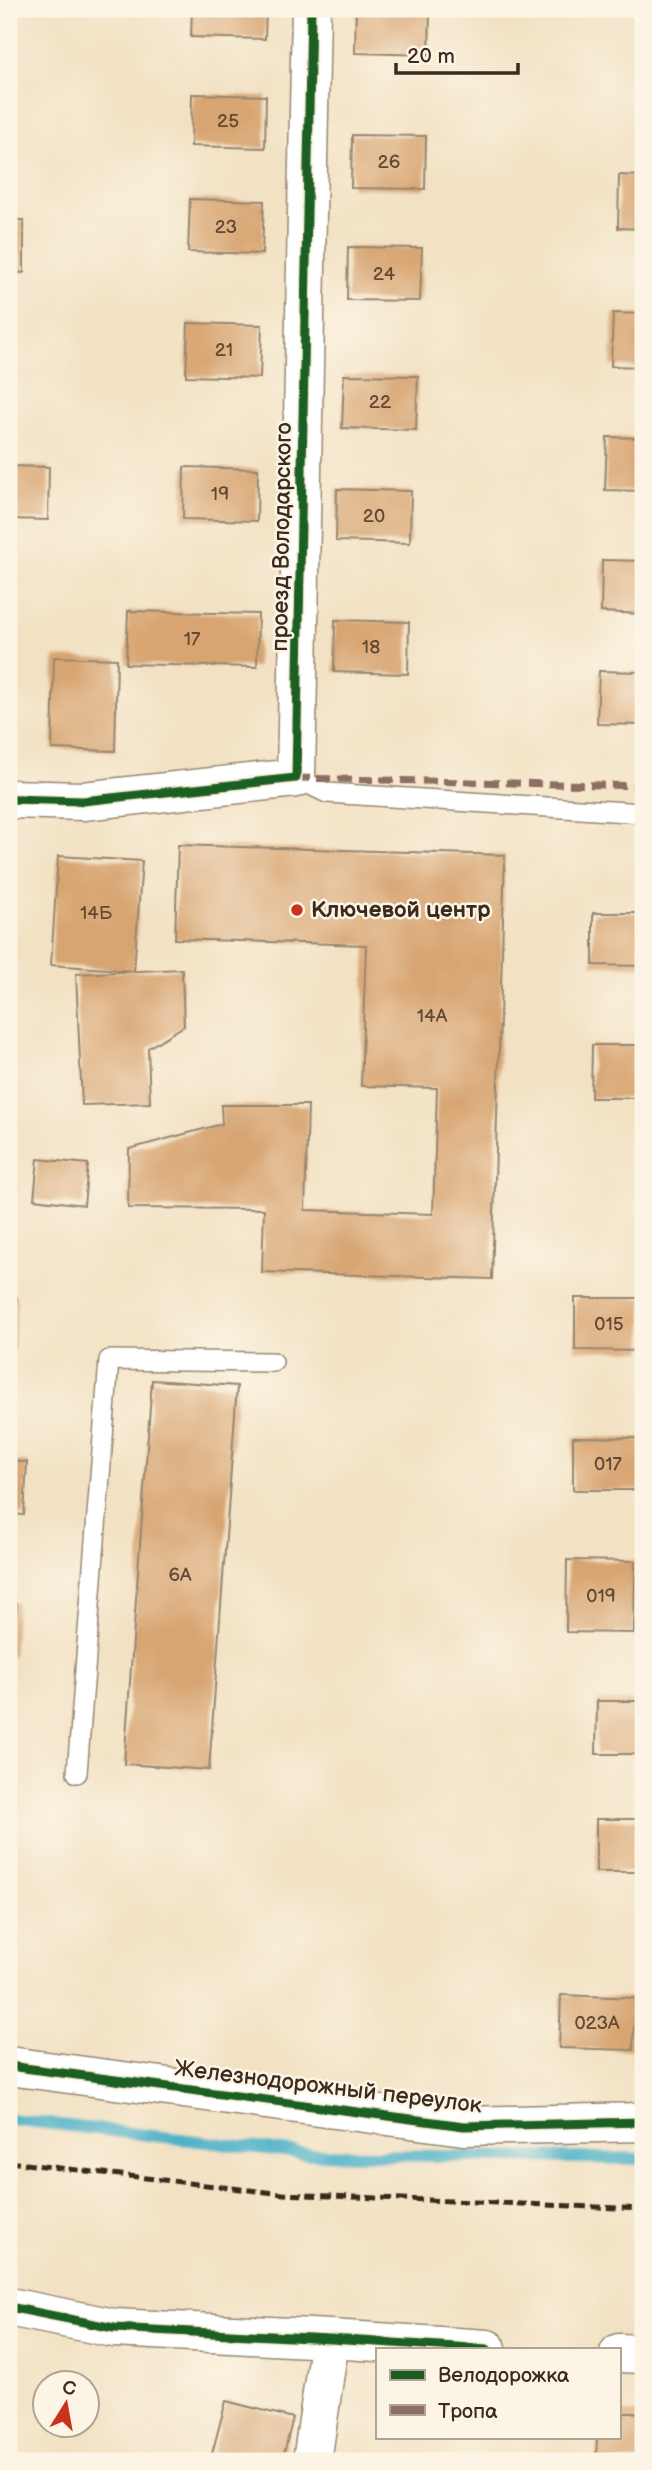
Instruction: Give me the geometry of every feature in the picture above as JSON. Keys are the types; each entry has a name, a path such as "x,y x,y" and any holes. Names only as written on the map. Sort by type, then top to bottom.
{"street":[{"name":"проезд Володарского","path":"296,778 311,9"},
{"path":"9,799 83,801 296,778"},
{"name":"Железнодорожный переулок","path":"9,2066 464,2126 643,2122"},
{"path":"9,2306 114,2328 470,2348"},
{"path":"312,2461 330,2339"},
{"path":"620,2353 643,2354"}],"lane":[{"path":"296,778 327,793 643,813"},
{"path":"77,1773 109,1360 273,1362"}],"building":[{"path":"192,9 266,9 265,39 191,37"},
{"path":"356,9 430,9 429,55 355,53"},
{"path":"192,94 266,96 265,148 191,146"},
{"path":"352,135 426,136 425,189 351,188"},
{"path":"619,175 643,176 643,229 618,228"},
{"path":"190,199 264,201 262,254 188,252"},
{"path":"9,220 24,220 24,273 9,272"},
{"path":"348,247 422,248 420,301 347,300"},
{"path":"613,313 643,314 643,367 611,366"},
{"path":"188,323 262,325 260,378 186,376"},
{"path":"344,375 418,376 416,430 342,428"},
{"path":"607,437 643,438 643,491 605,490"},
{"path":"9,466 49,467 48,520 9,519"},
{"path":"184,467 258,469 257,521 183,519"},
{"path":"337,489 411,491 410,543 336,541"},
{"path":"602,560 643,561 643,614 601,612"},
{"path":"128,611 258,614 257,667 126,664"},
{"path":"335,620 409,622 408,674 334,672"},
{"path":"54,657 117,659 115,751 52,749"},
{"path":"599,671 643,672 643,725 597,724"},
{"path":"178,845 505,855 492,1279 262,1272 264,1209 128,1208 129,1149 222,1124 221,1105 308,1105 305,1210 433,1214 437,1088 361,1086 366,945 175,939"},
{"path":"58,856 142,861 134,971 51,965"},
{"path":"593,913 643,913 643,966 593,965"},
{"path":"182,969 184,1026 148,1048 150,1103 82,1105 76,974"},
{"path":"592,1045 643,1045 643,1098 591,1098"},
{"path":"38,1159 88,1164 84,1205 34,1199"},
{"path":"9,1183 17,1184 13,1228 9,1227"},
{"path":"9,1297 17,1297 14,1350 9,1350"},
{"path":"575,1298 643,1298 643,1351 575,1350"},
{"path":"152,1380 237,1386 209,1770 124,1764"},
{"path":"573,1437 643,1438 643,1490 573,1490"},
{"path":"9,1461 27,1462 24,1515 9,1514"},
{"path":"567,1560 635,1561 634,1633 566,1632"},
{"path":"9,1603 17,1603 13,1656 9,1656"},
{"path":"597,1701 643,1701 643,1754 596,1754"},
{"path":"596,1819 643,1819 643,1872 596,1872"},
{"path":"561,1995 635,1998 633,2050 559,2048"},
{"path":"226,2401 293,2418 282,2461 210,2461"},
{"path":"620,2413 643,2413 643,2461 596,2461 597,2438 620,2438"}],"waterway":[{"path":"9,2119 309,2154 643,2159"}],"railway":[{"path":"9,2162 283,2194 643,2209"}],"marked path":[{"path":"296,778 643,786"}],"cycle path":[{"path":"9,799 83,801 296,778 311,9"},
{"path":"9,2066 464,2126 643,2122"},
{"path":"9,2307 114,2328 471,2348"}],"place":[{"name":"Ключевой центр","path":"297,910"}]}
